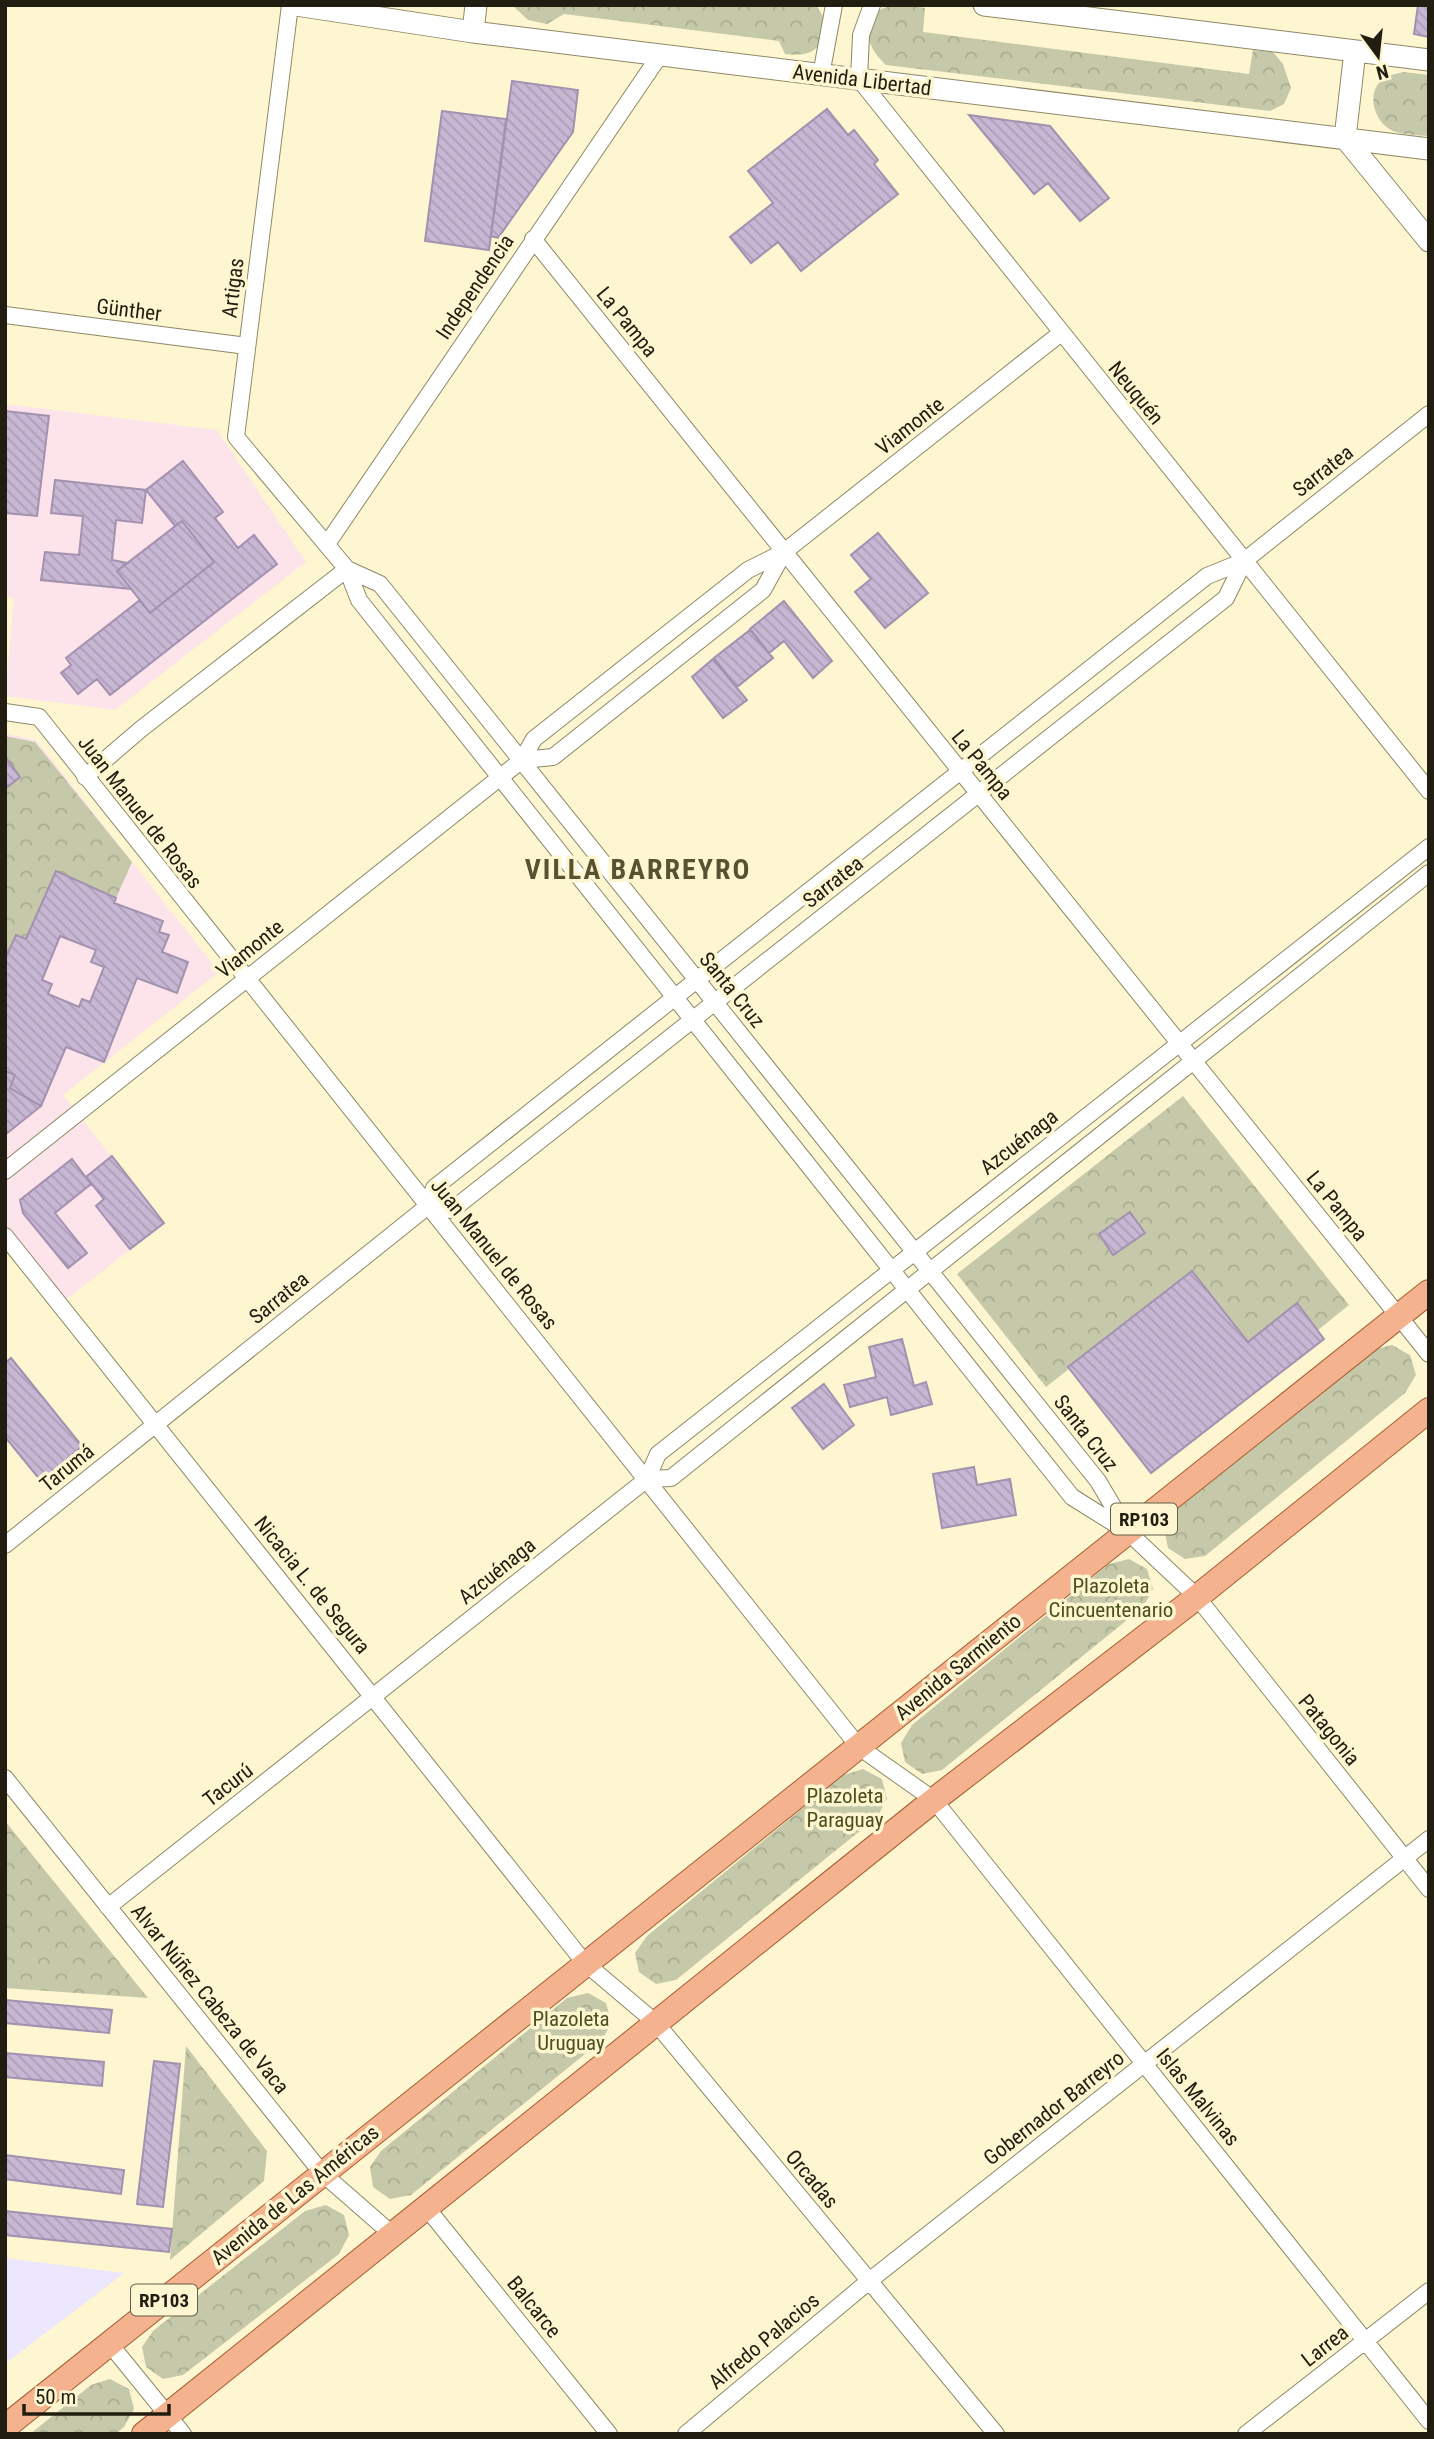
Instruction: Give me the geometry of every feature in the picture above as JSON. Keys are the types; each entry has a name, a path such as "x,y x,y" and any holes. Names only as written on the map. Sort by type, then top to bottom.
{"main road":[{"name":"Avenida Libertad","path":"296,5 473,32 1429,149"},
{"path":"473,32 476,5"},
{"path":"984,5 1429,60"},
{"path":"1355,51 1345,138 1429,241"},
{"name":"Avenida Sarmiento","path":"584,1962 1429,1292"},
{"path":"144,2434 175,2424 426,2207 934,1800 1197,1597 1429,1409"},
{"name":"Avenida de Las Américas","path":"5,2427 584,1962"}],"street":[{"name":"Artigas","path":"290,5 236,437 327,544"},
{"path":"821,75 834,5"},
{"path":"859,79 861,35 872,5"},
{"name":"Independencia","path":"327,544 660,55"},
{"name":"Neuquén","path":"859,79 1429,791"},
{"name":"La Pampa","path":"533,239 1429,1354"},
{"name":"Günther","path":"5,315 247,346"},
{"name":"Viamonte","path":"5,1171 500,778 522,760 534,739 737,578 784,552 1062,333"},
{"name":"Sarratea","path":"156,1423 428,1206 434,1188 960,771 1207,576 1244,561 1429,414"},
{"name":"Santa Cruz","path":"327,544 348,569 359,600 1072,1497 1128,1532"},
{"name":"Viamonte","path":"522,760 553,757 763,590 784,552"},
{"name":"Sarratea","path":"428,1206 452,1210 693,1020 1226,598 1244,561"},
{"path":"85,778 141,729 348,569"},
{"name":"Santa Cruz","path":"348,569 380,584 1098,1481 1128,1532"},
{"name":"Juan Manuel de Rosas","path":"5,712 38,717 859,1746 934,1800"},
{"name":"Azcuénaga","path":"374,1696 647,1479 659,1454 1429,846"},
{"name":"Azcuénaga","path":"647,1479 671,1478 1429,873"},
{"name":"Nicacia L. de Segura","path":"5,1236 584,1962"},
{"name":"Tarumá","path":"5,1545 156,1423"},
{"name":"Patagonia","path":"1128,1532 1197,1597 1429,1889"},
{"name":"Tacurú","path":"108,1907 374,1696"},
{"name":"Alvar Núñez Cabeza de Vaca","path":"5,1778 322,2173 393,2235"},
{"name":"Islas Malvinas","path":"934,1800 1429,2421"},
{"name":"Gobernador Barreyro","path":"869,2281 1429,1839"},
{"name":"Orcadas","path":"584,1962 656,2023 996,2434"},
{"name":"Balcarce","path":"426,2207 609,2434"},
{"name":"Alfredo Palacios","path":"686,2434 869,2281"},
{"name":"Larrea","path":"1246,2434 1429,2291"},
{"path":"109,2343 175,2424"}],"shaded area":[{"path":"5,404 217,430 306,562 115,710 5,696 14,598 5,597"},
{"path":"5,734 36,740 219,972 63,1095 164,1223 63,1302 5,1231"},
{"path":"5,2258 124,2273 5,2364"}],"green space":[{"path":"512,5 816,5 827,23 822,40 814,50 794,55 785,54 779,41 564,14 547,24 528,20"},
{"path":"903,5 925,8 923,32 1249,74 1253,50 1273,52 1283,64 1291,88 1284,104 1270,111 886,65 871,45 868,26 871,17 878,11"},
{"path":"1404,72 1429,75 1429,136 1404,134 1389,129 1376,111 1374,96 1379,83"},
{"path":"5,736 35,742 132,862 116,898 56,872 26,939 16,935 5,959"},
{"path":"1183,1096 1349,1305 1318,1330 1297,1304 1248,1342 1192,1272 1046,1387 957,1274"},
{"path":"1392,1345 1410,1355 1416,1375 1405,1393 1205,1556 1185,1559 1168,1548 1164,1528 1175,1511 1372,1350"},
{"name":"Plazoleta Cincuentenario","path":"1129,1559 1147,1569 1153,1589 1143,1607 942,1770 922,1774 905,1762 901,1743 912,1725 1109,1564"},
{"name":"Plazoleta Paraguay","path":"863,1769 882,1779 887,1799 877,1817 676,1980 656,1984 639,1972 635,1953 647,1936 843,1775"},
{"path":"5,1821 148,1998 5,1988"},
{"name":"Plazoleta Uruguay","path":"588,1993 606,2003 612,2023 601,2041 411,2195 390,2199 373,2187 370,2167 381,2151 567,1998"},
{"path":"186,2046 267,2151 264,2181 170,2260"},
{"path":"326,2205 344,2215 349,2235 339,2254 183,2375 163,2379 146,2367 142,2347 153,2331 305,2211"},
{"path":"110,2379 129,2389 134,2409 124,2427 116,2434 30,2434 91,2385"}],"building":[{"path":"1418,5 1429,5 1429,37 1414,34"},
{"path":"512,81 578,90 573,132 498,238 491,236"},
{"path":"827,109 848,135 854,130 878,160 874,164 898,194 801,271 778,242 751,263 730,237 773,203 748,171"},
{"path":"442,111 506,119 489,250 425,241"},
{"path":"969,115 1050,126 1109,198 1080,221 1048,183 1034,194"},
{"path":"5,411 49,416 37,516 5,513"},
{"path":"183,461 223,512 215,518 238,548 254,535 277,564 110,695 97,679 78,694 61,673 71,665 66,658 140,600 150,613 214,562 182,521 175,526 146,490"},
{"path":"55,480 146,490 142,523 116,520 112,560 128,563 117,571 131,589 41,580 45,552 79,555 83,516 51,513"},
{"path":"182,521 214,562 150,613 117,571"},
{"path":"878,533 928,593 885,628 855,592 871,579 851,555"},
{"path":"784,601 832,661 813,678 784,641 769,653 750,629"},
{"path":"750,630 773,658 737,687 714,658"},
{"path":"713,659 747,700 723,718 692,677"},
{"path":"7,759 20,777 5,789 5,761"},
{"path":"56,871 116,898 114,903 163,921 159,932 169,935 162,952 188,962 177,993 137,978 104,1062 66,1047 41,1106 10,1088 15,1075 5,1071 5,959 16,935 26,939","holes":["60,936 96,950 91,962 104,967 90,1002 82,999 79,1007 48,994 52,984 42,980"]},
{"path":"5,1071 15,1075 10,1088 41,1106 5,1135"},
{"path":"112,1156 164,1223 130,1249 96,1206 104,1199 86,1177"},
{"path":"72,1159 91,1184 55,1213 87,1253 68,1268 23,1213 20,1200"},
{"path":"1130,1212 1145,1233 1113,1255 1099,1234"},
{"path":"1192,1271 1248,1342 1297,1303 1324,1339 1151,1473 1068,1367"},
{"path":"902,1339 914,1386 926,1382 932,1404 891,1415 887,1397 850,1407 844,1385 876,1377 869,1347"},
{"path":"11,1358 82,1446 41,1481 5,1437 5,1363"},
{"path":"824,1384 854,1425 823,1449 792,1408"},
{"path":"974,1467 977,1485 1010,1479 1016,1515 942,1528 933,1474"},
{"path":"5,2000 112,2010 109,2033 5,2023"},
{"path":"5,2053 104,2062 102,2086 5,2077"},
{"path":"154,2061 180,2064 163,2207 137,2204"},
{"path":"5,2155 124,2170 121,2194 5,2179"},
{"path":"5,2211 172,2229 169,2252 5,2235"}],"district":[{"name":"VILLA BARREYRO","path":"638,869"}]}
